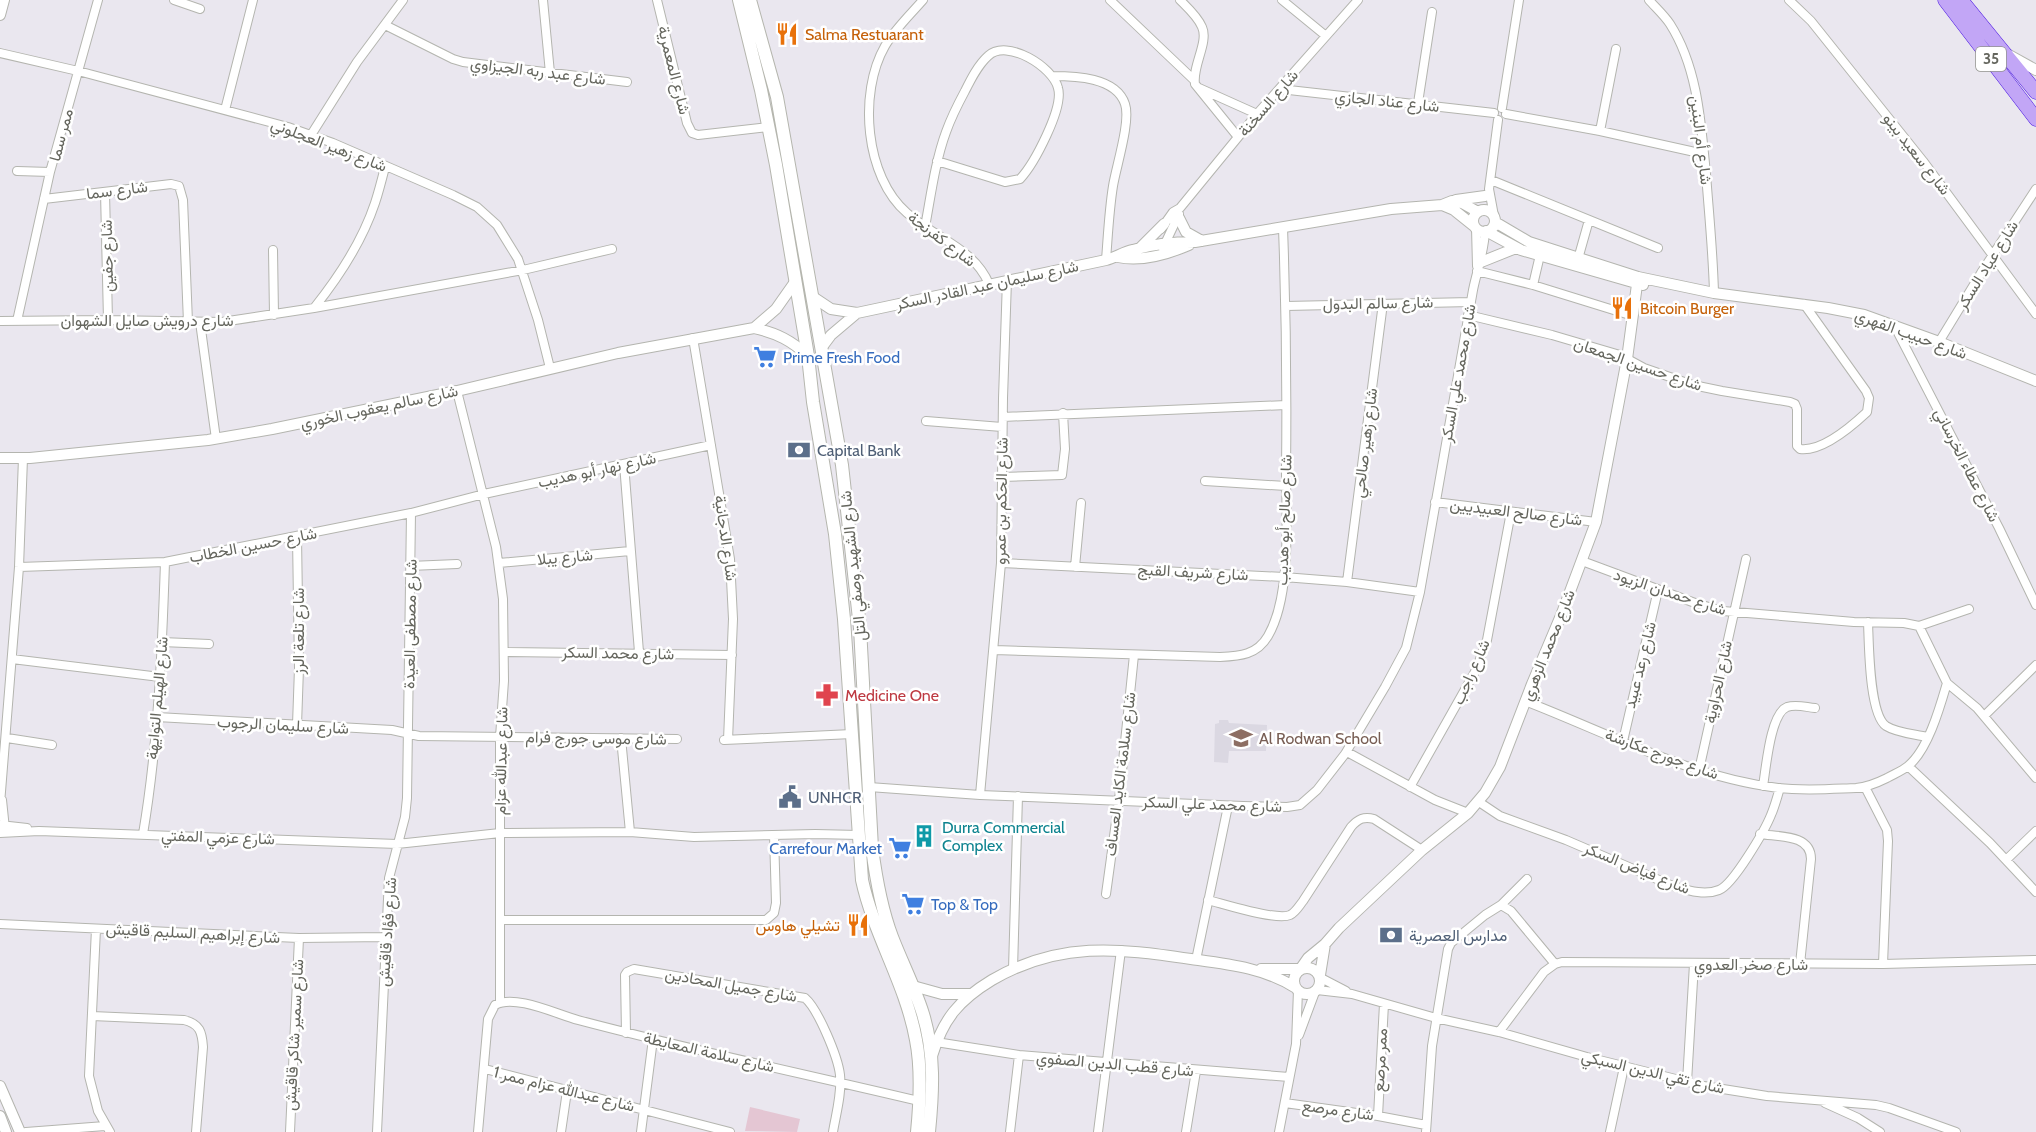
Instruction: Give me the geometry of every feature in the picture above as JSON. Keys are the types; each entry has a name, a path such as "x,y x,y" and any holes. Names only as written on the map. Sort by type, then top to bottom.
{"highway":[{"name":"35","path":"1945,0 2035,115"},
{"name":"35","path":"1961,0 2036,92"}],"main road":[{"name":"شارع الشهيد وصفي التل","path":"737,0 769,127 808,356 813,402 835,534 844,619 862,879 867,903 906,1003 917,1041 919,1063 917,1132"},
{"name":"شارع الشهيد وصفي التل","path":"752,0 777,97 842,465 859,618 872,848 880,902 923,1014 932,1056 930,1132"},
{"path":"841,596 849,598 857,595"},
{"path":"844,619 851,615 859,618"}],"street":[{"path":"0,15 4,0"},
{"name":"ممر سما","path":"44,199 98,0"},
{"path":"174,0 200,9"},
{"path":"225,110 253,0"},
{"path":"311,135 338,90 403,0"},
{"path":"543,0 550,73"},
{"name":"شارع المعمرية","path":"657,0 687,123 692,133 698,135 769,127"},
{"name":"شارع كفرنجة","path":"923,0 896,30 884,48 875,70 870,110 872,143 880,175 894,200 925,227 974,259 989,284"},
{"path":"1110,0 1195,83 1238,137"},
{"path":"1180,0 1199,20 1204,32 1195,83"},
{"path":"1282,0 1326,36"},
{"name":"شارع السخنة","path":"1154,250 1179,213 1238,137 1358,0"},
{"path":"1480,229 1474,216 1479,211 1488,188 1519,0"},
{"name":"شارع أم البنين","path":"1649,0 1669,22 1688,65 1697,99 1712,237 1714,293"},
{"name":"شارع سعيد بينو","path":"1789,0 1811,21 1879,105 2036,314"},
{"path":"1418,103 1432,12"},
{"name":"شارع عبد ربه الجيزاوي","path":"385,25 463,62 627,82"},
{"path":"1600,131 1616,49"},
{"path":"925,227 937,161 946,131 972,79 989,54 997,50 1011,50 1030,58 1052,76 1058,87 1057,107 1040,145 1020,179 1005,182 937,161"},
{"name":"شارع زهير العجلوني","path":"0,53 78,71 311,135 464,200 486,214 504,235 523,270 550,368"},
{"path":"2004,53 2036,70"},
{"path":"1052,76 1090,78 1107,84 1125,104 1126,117 1113,186 1106,260"},
{"path":"1195,83 1257,114"},
{"name":"شارع عناد الجازي","path":"1280,89 1500,114 1600,131 1704,154"},
{"path":"314,308 339,274 363,228 375,204 385,167"},
{"path":"17,171 50,172"},
{"name":"شارع سما","path":"44,199 171,184 179,186 183,200 188,322"},
{"path":"1488,188 1494,219 1492,228 1480,229 1447,203 1488,188 1589,220 1658,248"},
{"name":"شارع عياد السكر","path":"1939,342 1992,254 2036,189"},
{"name":"شارع جفين","path":"105,192 108,320"},
{"path":"17,321 44,199"},
{"name":"شارع سليمان عبد القادر السكر","path":"813,297 831,309 857,313 1106,260 1131,250 1154,250 1391,209 1462,203 1479,211"},
{"path":"1479,211 1489,211 1494,219"},
{"name":"شارع السخنة","path":"1164,224 1173,212 1179,213"},
{"path":"1179,213 1186,232 1199,242"},
{"name":"شارع حبيب الفهري","path":"1494,219 1529,242 1637,281"},
{"path":"1578,259 1589,220"},
{"path":"1154,250 1164,224"},
{"name":"شارع صالح أبو هديب","path":"994,650 1220,657 1247,654 1255,650 1267,638 1272,628 1284,577 1286,306 1283,228"},
{"name":"شارع حبيب الفهري","path":"1480,229 1516,248 1637,281 1846,311 1939,342 2036,381"},
{"name":"شارع محمد علي السكر","path":"869,788 980,795 1287,807 1300,805 1317,790 1347,752 1406,648 1420,592 1478,266 1480,229"},
{"path":"1478,266 1516,248"},
{"name":"شارع درويش صايل الشهوان","path":"0,321 222,322 274,315 523,270 612,249"},
{"path":"273,250 274,315"},
{"path":"1533,285 1540,255"},
{"path":"1478,266 1634,316"},
{"path":"1003,417 1007,280"},
{"name":"شارع محمد الزهري","path":"1301,969 1308,958 1326,944 1339,928 1422,850 1479,802 1500,767 1596,522 1627,359 1637,281"},
{"path":"754,328 776,309 795,282"},
{"name":"شارع سالم البدول","path":"1286,306 1471,302"},
{"name":"شارع زهير صالحي","path":"1347,582 1383,303"},
{"name":"شارع حسين الجمعان","path":"1468,315 1552,335 1620,355 1644,368 1693,385 1790,402 1795,404 1797,409 1797,446 1804,449 1820,445 1847,429 1867,412 1869,398 1861,383 1804,304"},
{"name":"شارع سليمان عبد القادر السكر","path":"822,347 831,334 857,313"},
{"path":"200,322 216,439"},
{"name":"شارع عطاء الخرساني","path":"1895,327 1994,517 2036,605"},
{"name":"شارع سالم يعقوب الخوري","path":"0,458 23,458 216,439 457,391 550,368 693,338 754,328 786,338 808,356"},
{"name":"شارع الدجانية","path":"693,338 730,559 733,608 732,655 725,740 852,734"},
{"name":"شارع عبدالله عزام","path":"457,391 499,564 503,599 504,681 500,737 500,1003 491,1011 488,1019 478,1132"},
{"name":"شارع الحكم بن عمرو","path":"980,795 1001,563 1003,417 1286,405"},
{"path":"1002,477 1062,475 1065,449 1063,413"},
{"path":"926,421 1002,427"},
{"name":"شارع نهار أبو هديب","path":"483,494 711,446"},
{"path":"3,829 1,802 19,567 23,458"},
{"path":"624,465 639,652"},
{"path":"1205,481 1286,486"},
{"name":"شارع حسين الخطاب","path":"19,567 165,562 411,513 483,494"},
{"name":"شارع صالح العبيديين","path":"1435,502 1596,522"},
{"path":"1075,567 1081,504"},
{"name":"شارع راجب","path":"1410,787 1476,670 1495,604 1511,512"},
{"name":"شارع مصطفى العيدة","path":"408,735 411,513"},
{"name":"شارع تلعة الرز","path":"297,537 299,668 297,725"},
{"name":"شارع يبلا","path":"499,564 630,551"},
{"name":"شارع الحراوية","path":"1699,770 1746,559"},
{"name":"شارع حمدان الزيود","path":"1582,561 1707,607 1733,613 1868,622 1904,622 1919,626"},
{"name":"شارع الهيلم التوايهة","path":"142,834 157,717 165,562"},
{"name":"شارع شريف القبج","path":"1001,563 1284,577 1347,582 1420,592"},
{"path":"410,566 457,564"},
{"name":"شارع رعد عبيد","path":"1623,741 1658,590"},
{"path":"1969,609 1919,626 1947,682 1984,716 2036,778"},
{"path":"1868,622 1876,712 1887,726 1898,731 1927,737"},
{"path":"162,642 209,644"},
{"name":"شارع محمد السكر","path":"504,652 732,655"},
{"name":"شارع سلامة الكايد العساف","path":"1106,894 1119,800 1134,655"},
{"path":"12,659 159,677"},
{"path":"1984,716 2036,665"},
{"name":"شارع جورج عكارشة","path":"1525,701 1671,761 1699,770 1763,786 1821,789 1865,787 1908,766 1927,737 1947,682"},
{"path":"1763,786 1777,716 1787,707 1797,705 1815,708"},
{"name":"شارع سليمان الرجوب","path":"157,717 392,730 408,735"},
{"name":"شارع موسى جورج فرام","path":"408,735 677,739"},
{"name":"شارع فؤاد قاقيش","path":"377,1132 389,878 406,807 408,735"},
{"path":"7,738 52,745"},
{"path":"621,738 630,832"},
{"path":"1347,752 1435,800 1468,813"},
{"path":"1908,766 2036,892"},
{"path":"1865,787 1884,824 1888,841 1883,964"},
{"name":"شارع فياض السكر","path":"1479,802 1500,816 1566,840 1673,886 1699,892 1719,890 1734,877 1770,817 1780,788"},
{"path":"1013,969 1018,796"},
{"path":"1196,960 1228,806"},
{"path":"1208,900 1267,915 1289,916 1297,909 1351,827 1362,818 1374,819 1422,850"},
{"name":"شارع عزمي المفتي","path":"3,829 397,844 500,833 630,832 694,837 859,835"},
{"path":"2006,860 2036,831"},
{"path":"1760,834 1801,840 1810,849 1811,859 1800,964"},
{"path":"500,920 766,920 774,913 776,903 774,835"},
{"path":"1426,1129 1436,1018 1446,956 1451,943 1501,905 1527,879"},
{"path":"1499,1032 1544,972 1555,964 1511,911 1501,905"},
{"name":"شارع إبراهيم السليم قاقيش","path":"0,924 299,938 386,938"},
{"path":"26,1132 108,1129 94,1101 89,1077 96,929"},
{"name":"شارع سمير شاكر قاقيش","path":"290,1132 299,938"},
{"path":"1279,1132 1296,1044 1321,982 1326,944"},
{"path":"932,1056 936,1042 951,1014 971,994 1013,969 1040,958 1065,952 1091,949 1121,950 1255,969 1312,968 1320,977"},
{"path":"1098,1132 1121,950"},
{"name":"شارع صخر العدوي","path":"1555,964 1577,961 1694,964 1883,964 2036,960"},
{"path":"1688,1082 1694,964"},
{"name":"شارع جميل المحادين","path":"627,1033 625,975 634,969 800,996 808,1001 818,1017 836,1057 840,1083"},
{"path":"1255,969 1282,979 1306,994 1316,991"},
{"path":"1296,1044 1297,989 1294,978 1301,969"},
{"name":"شارع تقي الدين السبكي","path":"1320,977 1352,994 1384,1004 1499,1032 1624,1067 1749,1094 1864,1103 1889,1108 1956,1132"},
{"path":"913,986 942,994 971,994"},
{"name":"شارع تقي الدين السبكي","path":"1316,991 1352,994"},
{"name":"شارع سلامة المعايطة","path":"500,1003 512,1001 627,1033 919,1101"},
{"name":"ممر مرصع","path":"1378,1116 1384,1004"},
{"path":"92,1016 184,1020 193,1022 200,1028 203,1047 196,1132"},
{"path":"641,1132 652,1039"},
{"path":"936,1042 1018,1055"},
{"name":"شارع قطب الدين الصفوي","path":"1010,1132 1018,1055 1289,1077"},
{"path":"1610,1132 1624,1067"},
{"name":"شارع عبدالله عزام ممر 1","path":"484,1070 730,1132"},
{"path":"1186,1132 1196,1071"},
{"path":"833,1132 840,1083"},
{"path":"0,1086 20,1132"},
{"path":"561,1132 567,1091"},
{"path":"1819,1100 1858,1118 1880,1132"},
{"name":"شارع مرصع","path":"1285,1103 1378,1116 1426,1129"},
{"path":"0,1116 6,1132"}],"shaded area":[{"name":"Al Rodwan School","path":"1219,720 1228,720 1229,723 1267,725 1266,751 1229,751 1228,763 1214,762 1215,724 1219,723"},
{"path":"750,1107 800,1119 797,1132 745,1131"}],"place":[{"name":"Salma Restuarant","path":"787,34"},
{"name":"Bitcoin Burger","path":"1622,308"},
{"name":"Prime Fresh Food","path":"765,357"},
{"name":"Capital Bank","path":"799,450"},
{"name":"Medicine One","path":"827,695"},
{"name":"Al Rodwan School","path":"1241,738"},
{"name":"UNHCR","path":"790,797"},
{"name":"Durra Commercial Complex","path":"924,836"},
{"name":"Carrefour Market","path":"900,848"},
{"name":"Top & Top","path":"913,904"},
{"name":"تشيلي هاوس","path":"858,925"},
{"name":"مدارس العصرية","path":"1391,935"}]}
